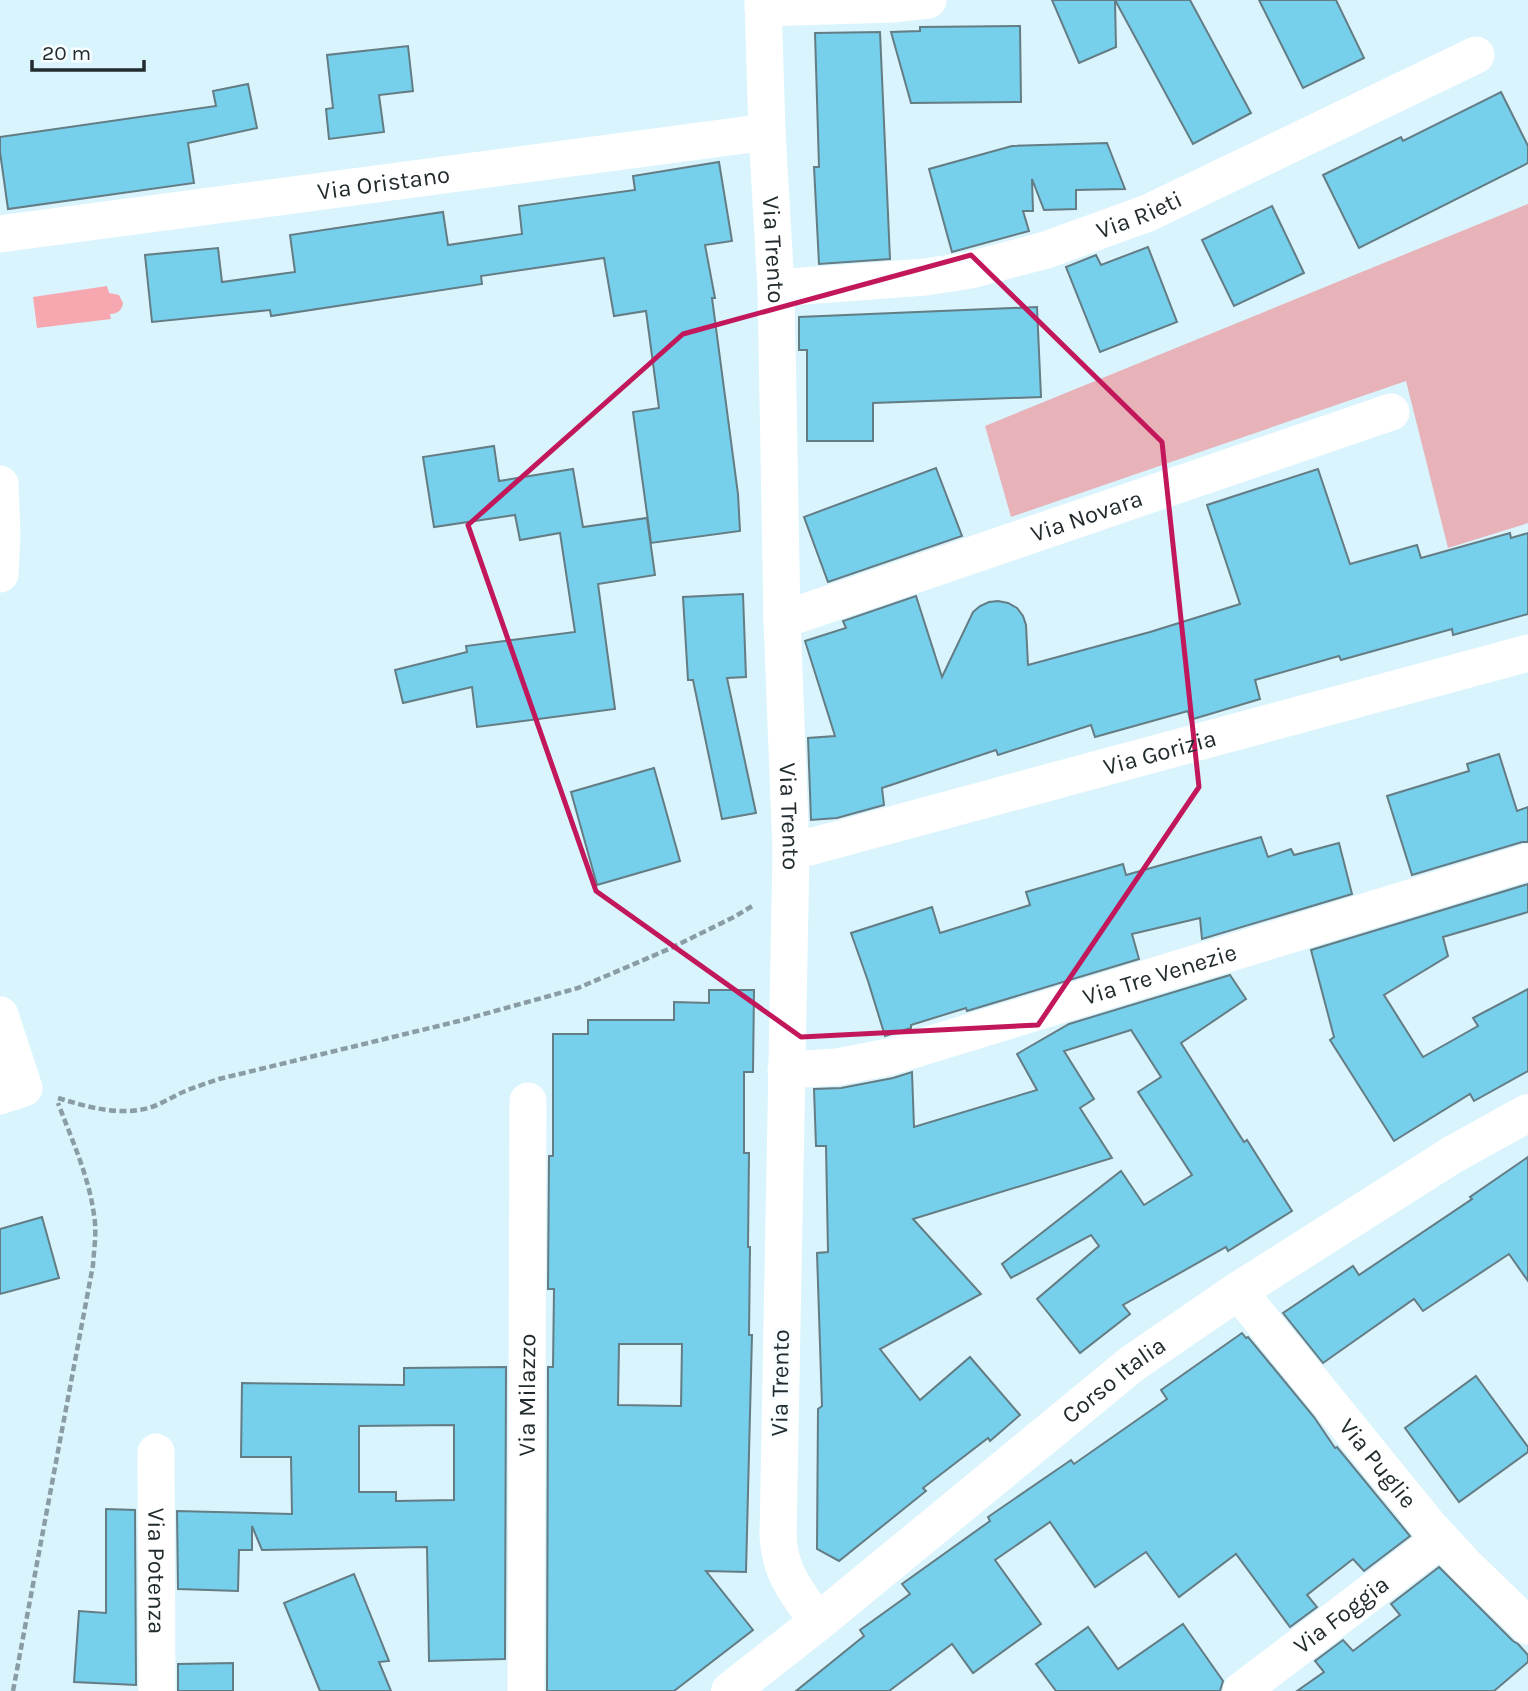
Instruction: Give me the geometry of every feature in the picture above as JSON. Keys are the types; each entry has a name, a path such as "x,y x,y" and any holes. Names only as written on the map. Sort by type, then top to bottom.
{"street":[{"path":"763,4 893,4 928,0"},
{"name":"Via Trento","path":"763,4 776,288 790,868 778,1536 782,1566 818,1622"},
{"name":"Via Rieti","path":"776,288 970,270 1046,250 1148,213 1476,55"},
{"name":"Via Oristano","path":"0,234 767,132"},
{"name":"Via Novara","path":"782,620 1391,412"},
{"path":"0,484 0,574"},
{"name":"Via Gorizia","path":"790,868 1528,653"},
{"name":"Via Tre Venezie","path":"786,1070 837,1067 888,1057 1528,862"},
{"path":"0,1015 12,1092"},
{"name":"Via Milazzo","path":"526,1691 528,1101"},
{"name":"Corso Italia","path":"730,1691 1133,1363 1238,1291 1452,1155 1528,1113"},
{"name":"Via Puglie","path":"1238,1291 1428,1525 1528,1626"},
{"name":"Via Potenza","path":"156,1452 157,1691"},
{"name":"Via Foggia","path":"1241,1691 1441,1539"}],"path":[{"path":"13,1691 93,1265 95,1241 95,1217 90,1192 56,1097 84,1106 131,1111 150,1107 219,1079 459,1021 578,988 669,949 734,917 790,868"}],"highlighted area":[{"path":"971,255 1162,442 1199,787 1038,1025 801,1037 596,891 468,525 683,334"}],"shaded area":[{"path":"1528,204 1528,523 1448,548 1406,381 1011,517 985,426"},
{"path":"107,286 109,293 119,295 123,303 119,311 110,314 111,319 37,328 33,297"}],"building":[{"path":"1052,0 1115,0 1116,47 1079,63"},
{"path":"1115,0 1190,0 1251,113 1193,144"},
{"path":"1259,0 1336,0 1364,58 1303,88"},
{"path":"1020,26 1021,102 911,103 891,32 920,31 920,27"},
{"path":"880,32 890,259 819,264 814,167 819,167 815,33"},
{"path":"408,46 413,91 379,95 384,132 329,139 326,109 333,108 327,55"},
{"path":"248,84 257,128 188,143 194,183 8,209 0,137 216,106 213,91"},
{"path":"1501,92 1528,146 1528,163 1359,248 1323,175 1401,137 1403,141"},
{"path":"1107,143 1125,189 1076,190 1076,209 1044,210 1032,179 1033,211 1023,211 1029,231 952,252 929,169 1012,146"},
{"path":"719,162 732,241 705,245 715,298 712,298 738,494 740,531 651,543 633,412 659,408 646,311 614,316 604,258 481,276 482,284 271,316 270,310 152,322 145,255 218,248 222,282 295,272 290,235 443,212 448,245 522,234 519,206 635,190 633,176"},
{"path":"1272,206 1304,273 1234,306 1202,240"},
{"path":"1148,247 1177,322 1100,352 1066,267 1096,255 1101,265"},
{"path":"1037,307 1041,397 873,403 873,441 807,441 807,350 799,350 799,317"},
{"path":"494,446 499,481 573,469 583,527 647,518 655,575 598,584 615,709 477,727 472,687 403,703 395,670 467,652 466,646 575,632 560,533 520,540 515,515 434,527 423,457"},
{"path":"936,468 962,536 828,582 804,517"},
{"path":"1318,469 1350,564 1417,545 1421,558 1510,533 1511,538 1528,533 1528,614 1453,635 1452,629 1341,660 1339,656 1255,680 1260,699 1190,720 1188,711 1095,737 1091,725 998,755 996,750 882,788 884,805 837,818 811,820 808,738 835,736 805,641 846,628 843,621 916,596 942,677 973,612 989,602 1008,603 1017,608 1023,616 1028,665 1240,604 1207,505"},
{"path":"743,594 746,677 727,678 756,813 722,819 693,680 688,680 683,597"},
{"path":"1499,754 1517,811 1528,807 1528,842 1412,875 1387,796 1469,771 1467,764"},
{"path":"654,768 680,861 597,885 571,792"},
{"path":"1261,837 1268,857 1291,849 1294,855 1339,843 1352,894 1202,939 1200,918 1132,934 1139,959 967,1011 966,1008 885,1036 851,933 932,907 940,933 1030,905 1026,892 1123,864 1126,875"},
{"path":"1528,884 1528,912 1443,937 1448,956 1384,995 1423,1057 1478,1026 1473,1018 1528,989 1528,1071 1474,1101 1470,1094 1394,1141 1330,1040 1334,1037 1311,950"},
{"path":"1230,975 1246,999 1181,1043 1292,1211 1228,1251 1226,1247 1123,1305 1130,1314 1080,1353 1037,1299 1099,1246 1091,1235 1011,1278 1002,1264 1121,1171 1144,1205 1192,1175 1138,1092 1161,1077 1131,1030 1064,1051 1094,1099 1080,1108 1112,1158 913,1219 981,1294 880,1349 920,1400 970,1357 1020,1415 990,1441 988,1438 923,1488 926,1491 839,1561 817,1549 818,1409 822,1406 817,1253 828,1252 826,1146 816,1146 814,1089 841,1088 912,1072 914,1127 1037,1090 1017,1054 1069,1024"},
{"path":"709,990 754,990 753,1072 744,1072 744,1153 749,1153 749,1335 752,1335 746,1572 706,1571 753,1630 674,1691 547,1691 548,1367 553,1367 554,1289 548,1289 549,1156 553,1156 553,1034 588,1034 588,1020 674,1020 674,1002 709,1003","holes":["619,1344 682,1344 681,1406 618,1405"]},
{"path":"1528,1157 1528,1281 1509,1254 1423,1311 1414,1299 1323,1363 1283,1313 1353,1266 1359,1275 1472,1199 1470,1197"},
{"path":"42,1217 59,1278 0,1294 0,1229"},
{"path":"1242,1333 1410,1536 1364,1571 1353,1559 1307,1595 1317,1607 1290,1627 1236,1554 1179,1597 1146,1552 1095,1587 1050,1522 995,1560 1041,1624 973,1673 952,1644 889,1691 796,1691 864,1636 860,1630 910,1594 902,1584 990,1521 988,1517 1071,1460 1074,1464 1167,1399 1161,1390"},
{"path":"506,1367 505,1659 429,1661 427,1547 262,1550 252,1526 252,1550 239,1550 238,1591 178,1589 177,1511 292,1514 291,1457 241,1457 242,1383 404,1385 404,1368","holes":["454,1425 454,1500 396,1501 396,1492 359,1492 359,1426"]},
{"path":"1476,1376 1528,1447 1528,1452 1459,1502 1405,1428"},
{"path":"106,1509 135,1510 136,1685 74,1682 79,1611 106,1613"},
{"path":"1439,1567 1518,1644 1528,1655 1528,1662 1494,1691 1297,1691 1324,1672 1315,1661 1343,1640 1353,1651 1400,1615 1391,1604"},
{"path":"354,1574 389,1661 379,1662 391,1691 320,1691 284,1603"},
{"path":"1183,1624 1223,1681 1220,1691 1056,1691 1036,1664 1088,1627 1118,1669"},
{"path":"233,1663 233,1691 178,1691 178,1664"}]}
